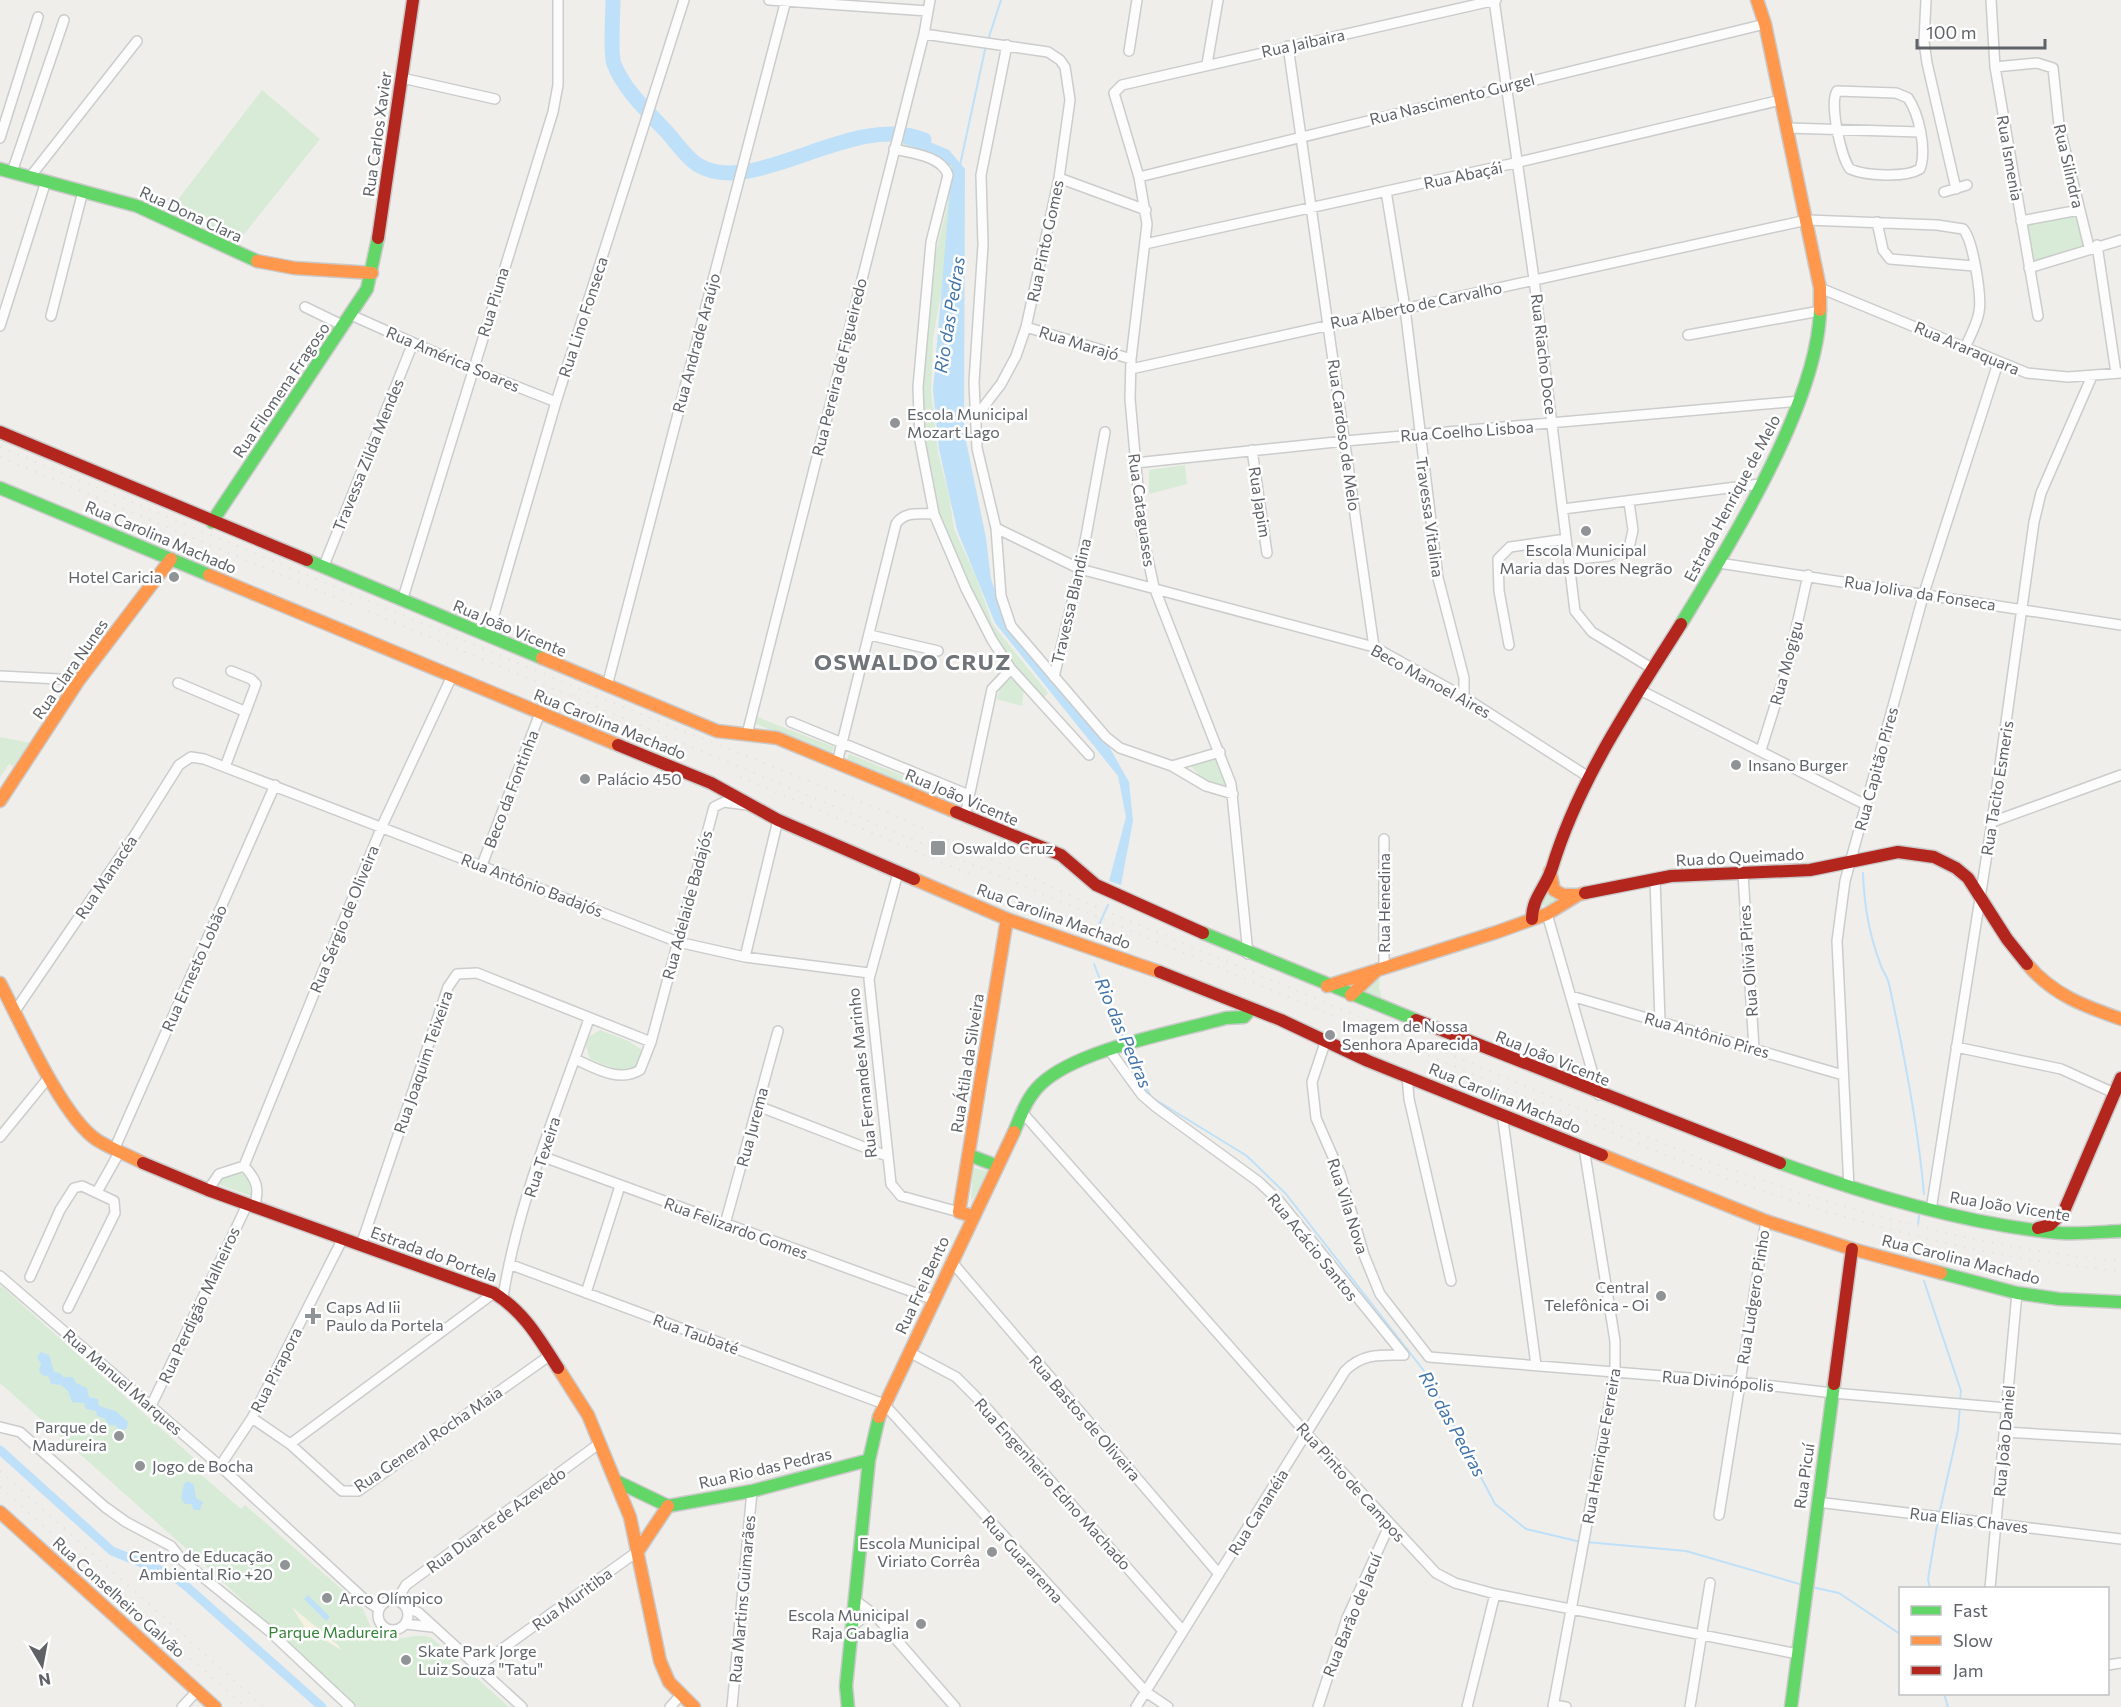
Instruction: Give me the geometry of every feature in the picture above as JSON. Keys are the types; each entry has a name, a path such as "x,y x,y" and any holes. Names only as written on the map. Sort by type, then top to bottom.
{"main road":[{"name":"Rua Carlos Xavier","path":"372,273 413,0"},
{"name":"Estrada Henrique de Melo","path":"1532,919 1533,900 1551,871 1555,853 1590,778 1640,690 1719,563 1800,402 1812,366 1820,312 1820,288 1765,24 1757,0"},
{"name":"Rua Dona Clara","path":"6,170 147,210 256,261 294,268 372,273"},
{"name":"Rua Filomena Fragoso","path":"212,522 367,289 372,273"},
{"name":"Rua João Vicente","path":"0,432 717,731 735,736 761,734 777,738 1061,855 1096,885 1248,954 1599,1095 1849,1188 1931,1210 2036,1229 2075,1233 2121,1231"},
{"name":"Rua Carolina Machado","path":"0,488 711,783 778,820 1007,919 1167,974 1223,997 1231,1012 1247,1013"},
{"name":"Rua Clara Nunes","path":"0,801 80,680 171,559"},
{"name":"Rua do Queimado","path":"1381,968 1515,926 1547,914 1578,895 1655,879 1810,870 1898,852 1935,857 1968,878 2023,960 2055,992 2073,1002 2121,1019"},
{"path":"1551,871 1554,890 1563,895 1578,895"},
{"name":"Rua Átila da Silveira","path":"959,1212 1007,919"},
{"path":"1327,986 1381,968"},
{"path":"1351,995 1381,968"},
{"name":"Estrada do Portela","path":"0,984 48,1077 80,1125 117,1151 250,1206 498,1295 526,1319 588,1415 630,1517 639,1551 660,1661 669,1682 680,1696 694,1707"},
{"name":"Rua Frei Bento","path":"848,1707 846,1686 869,1460 875,1430 884,1404 932,1299 1021,1111 1042,1083 1059,1070 1112,1050 1231,1012 1266,1014"},
{"name":"Rua Carolina Machado","path":"1266,1014 1407,1077 1502,1113 1766,1221 1852,1249 2017,1293 2059,1299 2121,1302"},
{"path":"2036,1229 2050,1225 2064,1210 2121,1078"},
{"path":"969,1155 995,1165"},
{"path":"2064,1210 2066,1224 2075,1233"},
{"name":"Rua Fernandes Marinho","path":"959,1212 972,1216"},
{"name":"Rua Picuí","path":"1791,1707 1852,1249"},
{"name":"Rua Rio das Pedras","path":"668,1506 752,1491 869,1460"},
{"path":"616,1481 668,1506 639,1551"},
{"name":"Rua Conselheiro Galvão","path":"0,1512 215,1707"}],"street":[{"name":"Rua Piuna","path":"402,601 555,105 558,85 558,0"},
{"name":"Rua Lino Fonseca","path":"488,636 556,402 684,0"},
{"path":"769,0 928,11"},
{"name":"Rua Andrade Araújo","path":"608,686 786,0"},
{"name":"Rua Pereira de Figueiredo","path":"747,734 924,33 930,0"},
{"path":"1128,51 1137,0"},
{"path":"1207,64 1218,0"},
{"name":"Rua Jaibaira","path":"1114,93 1122,85 1207,64 1495,0"},
{"name":"Rua Riacho Doce","path":"1495,0 1504,86 1534,279 1575,611 1592,632 1653,669"},
{"path":"1926,0 1924,32 1927,63 1956,189"},
{"name":"Rua Ismenia","path":"1991,0 1995,67 2038,316"},
{"path":"0,138 39,17"},
{"path":"6,170 64,20"},
{"name":"Rua Nascimento Gurgel","path":"1140,177 1504,86 1765,24"},
{"path":"924,33 1003,44 981,175 983,245 974,382 975,418 980,465 996,528 1001,596 1005,614 1011,626 1054,677"},
{"path":"30,177 137,40"},
{"name":"Rua Pinto Gomes","path":"975,418 1010,369 1026,327 1059,178 1070,100 1065,67 1054,55 1003,44"},
{"name":"Rua Cardoso de Melo","path":"1288,46 1309,207 1329,323 1374,646"},
{"name":"Rua Silindra","path":"1995,67 2047,64 2053,68 2059,125 2079,210 2093,246 2118,373"},
{"path":"402,78 495,99"},
{"path":"1840,90 1896,93 1908,98 1920,132 1922,163 1920,169 1907,174 1850,169 1843,154 1839,130 1833,103 1835,93 1840,90"},
{"name":"Rua Cataguases","path":"1114,93 1140,177 1146,210 1145,244 1131,364 1135,463 1142,532 1154,587 1192,688 1220,752 1233,794 1248,954"},
{"name":"Rua Abaçái","path":"1145,244 1515,163 1781,100"},
{"path":"1787,128 1920,132"},
{"path":"895,146 942,165 948,175 928,264 918,387 920,441 934,514 979,618 1011,669 1089,754"},
{"path":"1059,178 1146,210"},
{"path":"0,326 46,181"},
{"path":"1944,192 1967,185"},
{"path":"51,316 83,191"},
{"name":"Travessa Vitalina","path":"1386,191 1405,308 1438,578 1464,678 1464,697"},
{"path":"2021,221 2079,210"},
{"name":"Rua Alberto de Carvalho","path":"1131,364 1405,308 1807,220 1877,222 1963,229 1970,240 1974,266"},
{"path":"1877,222 1883,250 1890,259 1974,266 1980,311 1965,348"},
{"path":"2029,268 2093,246 2121,240"},
{"name":"Rua Araraquara","path":"1820,288 2027,373 2092,376 2118,373"},
{"name":"Rua América Soares","path":"305,307 413,343 556,402"},
{"path":"1688,335 1820,312"},
{"name":"Rua Marajó","path":"1026,327 1131,364"},
{"name":"Travessa Zilda Mendes","path":"323,568 413,343"},
{"name":"Rua Capitão Pires","path":"1849,1188 1837,940 1849,861 1924,593 1998,363"},
{"name":"Rua Tacito Esmeris","path":"1931,1210 2024,609 2034,522 2041,493 2092,376"},
{"name":"Rua Coelho Lisboa","path":"1135,463 1419,434 1553,425 1800,402"},
{"name":"Travessa Blandina","path":"1105,432 1080,569 1054,677 1088,718 1120,748 1172,766 1206,786 1233,794"},
{"name":"Rua Japim","path":"1252,450 1267,553"},
{"path":"1563,509 1760,484"},
{"path":"1569,560 1608,556 1629,548 1633,530 1629,502"},
{"path":"837,763 896,524 902,516 934,514"},
{"name":"Beco Manoel Aires","path":"996,528 1080,569 1374,646 1464,697 1590,778"},
{"path":"1509,645 1499,591 1498,559 1510,547 1566,539"},
{"name":"Rua Joliva da Fonseca","path":"1719,563 2121,625"},
{"name":"Rua Mogigu","path":"1761,750 1789,661 1808,575"},
{"path":"870,635 938,651"},
{"path":"965,816 992,689 1011,669"},
{"path":"225,767 255,682 231,671"},
{"path":"0,676 80,680"},
{"name":"Rua Sérgio de Oliveira","path":"244,1166 382,826 452,676"},
{"path":"178,683 244,711"},
{"path":"1640,690 1866,805"},
{"name":"Beco da Fontinha","path":"482,865 540,713"},
{"name":"Rua João Vicente","path":"791,722 969,795"},
{"path":"1172,766 1220,752"},
{"name":"Rua Manacéa","path":"15,1011 135,835 179,765 191,757 204,759"},
{"name":"Rua Antônio Badajós","path":"204,759 678,942 745,957 869,973"},
{"path":"1992,822 2121,775"},
{"name":"Rua Ernesto Lobão","path":"97,1192 117,1151 275,785"},
{"name":"Rua Adelaide Badajós","path":"574,1059 606,1072 628,1076 640,1070 651,1042 714,807 724,802 751,806"},
{"path":"745,957 778,820"},
{"name":"Rua Henedina","path":"1381,968 1384,839"},
{"name":"Rua Fernandes Marinho","path":"898,873 869,973 891,1184 894,1191 901,1196 959,1212"},
{"name":"Rua Olivia Pires","path":"1743,874 1754,1048"},
{"path":"1655,879 1660,1021"},
{"path":"1547,914 1599,1095"},
{"name":"Rua Joaquim Teixeira","path":"361,1245 448,987 458,974 477,972 589,1019 651,1042"},
{"name":"Rua Antônio Pires","path":"1571,996 1843,1075"},
{"name":"Rua Texeira","path":"498,1295 541,1156 589,1019"},
{"name":"Rua Jurema","path":"725,1224 778,1031"},
{"name":"Rua Vila Nova","path":"1326,1040 1311,1082 1316,1118 1340,1173 1364,1255 1380,1294 1429,1357"},
{"path":"1956,1047 2061,1069 2114,1093"},
{"name":"Rua Acácio Santos","path":"1112,1050 1142,1095 1259,1182 1280,1202 1404,1355"},
{"path":"0,1137 48,1077"},
{"path":"1407,1077 1409,1099 1451,1281"},
{"path":"758,1106 887,1156"},
{"name":"Rua Pinto de Campos","path":"1021,1111 1307,1434 1436,1573 1455,1583 1495,1594 1798,1654"},
{"path":"1502,1113 1536,1365"},
{"name":"Rua Henrique Ferreira","path":"1553,1706 1615,1373 1615,1341 1584,1148"},
{"name":"Rua Felizardo Gomes","path":"541,1156 932,1299"},
{"path":"208,1190 219,1174 244,1166 254,1176 259,1190 250,1206"},
{"path":"30,1277 60,1210 74,1188 82,1186 114,1201 115,1213 68,1308"},
{"path":"586,1293 620,1186"},
{"name":"Rua Perdigão Malheiros","path":"151,1406 250,1206"},
{"name":"Rua Ludgero Pinho","path":"1719,1515 1766,1221"},
{"name":"Rua Pirapora","path":"220,1466 252,1418 343,1238"},
{"name":"Rua Bastos de Oliveira","path":"951,1262 1219,1574"},
{"name":"Rua Taubaté","path":"508,1264 884,1404"},
{"name":"Rua Manuel Marques","path":"0,1276 220,1466 364,1599 379,1609"},
{"name":"Rua João Daniel","path":"1990,1587 2017,1293"},
{"path":"290,1444 498,1295"},
{"name":"Rua Engenheiro Edno Machado","path":"909,1352 956,1377 983,1404 1183,1632"},
{"name":"Rua Cananéia","path":"1136,1707 1307,1434 1334,1386 1354,1361 1371,1356 1404,1355"},
{"name":"Rua General Rocha Maia","path":"252,1418 290,1444 342,1491 358,1491 549,1356"},
{"name":"Rua Divinópolis","path":"1429,1357 1739,1382 1833,1393 2007,1407"},
{"name":"Rua Guararema","path":"884,1404 1146,1692 1168,1707"},
{"path":"0,1427 20,1432 105,1507 126,1522 171,1546 182,1560 268,1630 350,1707"},
{"path":"2004,1432 2121,1439"},
{"name":"Rua Duarte de Azevedo","path":"397,1600 406,1585 600,1443"},
{"name":"Rua Martins Guimarães","path":"732,1707 752,1491"},
{"name":"Rua Elias Chaves","path":"1817,1502 1997,1522 2121,1539"},
{"name":"Rua Barão de Jacuí","path":"1317,1707 1347,1618 1390,1524"},
{"name":"Rua Muritiba","path":"477,1667 639,1551"},
{"path":"1690,1707 1710,1583"},
{"path":"1467,1707 1495,1594"},
{"path":"406,1606 409,1615 406,1624 398,1630 384,1627 379,1619 379,1609 384,1603 397,1600 419,1613 522,1707"},
{"path":"855,1600 875,1615 955,1707"},
{"path":"852,1626 863,1618 875,1615"},
{"path":"406,1624 432,1627"},
{"path":"182,1707 197,1691"},
{"path":"670,1707 680,1696"},
{"path":"1553,1706 1566,1707"}],"green space":[{"path":"262,90 320,139 237,243 170,210"},
{"path":"904,138 922,142 958,169 956,232 942,287 933,339 931,392 938,453 949,495 954,529 976,577 993,625 1048,693 1039,702 988,630 937,513 927,453 921,386 932,268 947,207 950,176 945,163 902,145"},
{"path":"2077,213 2087,246 2033,263 2025,225"},
{"path":"1185,465 1187,484 1149,494 1149,470"},
{"path":"1011,679 1024,687 1022,706 997,699 1001,686"},
{"path":"757,717 834,747 831,755 756,724"},
{"path":"0,737 30,743 13,766 9,764 0,777"},
{"path":"849,754 961,799 958,807 847,760"},
{"path":"1215,759 1227,781 1227,788 1209,786 1190,765"},
{"path":"1544,884 1564,902 1551,907 1540,904 1538,897"},
{"path":"1380,976 1379,988 1383,1002 1367,994 1365,988 1374,978"},
{"path":"600,1030 641,1049 642,1057 634,1071 619,1071 590,1059 586,1046 589,1037"},
{"path":"973,1168 989,1171 971,1202"},
{"path":"240,1172 250,1181 251,1196 218,1184 222,1176"},
{"name":"Parque Madureira","path":"0,1285 205,1468 200,1474 241,1509 245,1505 362,1607 371,1627 379,1636 386,1639 416,1636 432,1638 509,1707 358,1707 199,1560 0,1383"}],"sand":[{"path":"292,1607 338,1645 341,1650 305,1628"}],"water":[{"path":"906,132 949,150 965,169 964,431 986,538 991,579 1008,628 1107,743 1129,782 1133,821 1121,885 1109,881 1126,817 1118,776 995,623 957,530 939,449 933,390 952,166 903,143"},
{"path":"41,1352 49,1355 54,1372 60,1373 63,1377 73,1377 76,1383 87,1388 89,1397 98,1399 99,1406 116,1411 128,1422 127,1428 121,1431 115,1425 109,1425 104,1418 97,1416 96,1411 86,1409 84,1403 72,1402 68,1391 61,1385 51,1384 49,1377 42,1375 39,1371 41,1364 37,1357"},
{"path":"188,1481 194,1485 196,1498 203,1502 200,1510 194,1510 191,1504 185,1504 181,1498 184,1484"},
{"path":"308,1595 330,1617 326,1621 304,1599"}],"waterway":[{"name":"Rio das Pedras","path":"613,0 612,52 618,73 636,98 698,165 721,172 747,171 866,136 896,134 924,140"},
{"path":"988,40 1001,0"},
{"path":"960,165 986,45"},
{"path":"1863,873 1870,930 1888,981 1905,1062 1924,1194"},
{"name":"Rio das Pedras","path":"1094,936 1108,905"},
{"name":"Rio das Pedras","path":"1094,964 1125,1043"},
{"name":"Rio das Pedras","path":"1128,1051 1151,1097 1247,1156 1286,1194 1428,1376 1495,1504 1526,1529 1581,1542"},
{"path":"1918,1224 1919,1216"},
{"path":"1924,1281 1961,1391 1960,1400"},
{"path":"1939,1515 1958,1430 1960,1405"},
{"path":"0,1450 112,1551 172,1575 186,1586 322,1707"},
{"path":"1930,1587 1928,1579 1938,1520"},
{"name":"Rio das Pedras","path":"1586,1542 1686,1551 1803,1585"},
{"name":"Rio das Pedras","path":"1812,1587 1839,1593 1899,1633"},
{"name":"Rio das Pedras","path":"1944,1695 1948,1707"}],"railway":[{"path":"0,447 616,704 889,813 1089,904 1696,1157 1800,1193 1958,1236 2066,1255 2121,1261"},
{"path":"0,457 1692,1166 1797,1202 1903,1233 2011,1256 2121,1271"},
{"path":"740,777 970,874"},
{"path":"0,1471 264,1707"},
{"path":"0,1487 245,1707"}],"traffic: fast":[{"path":"0,169 137,206 257,261"},
{"path":"212,522 367,289 378,238"},
{"path":"1681,624 1746,514 1788,429 1804,387 1815,347 1820,310"},
{"path":"0,488 209,575"},
{"path":"307,560 542,658"},
{"path":"1203,933 1416,1020"},
{"path":"1014,1132 1025,1106 1041,1084 1078,1061 1129,1043 1226,1018 1244,1017 1251,1009"},
{"path":"969,1155 995,1165"},
{"path":"1780,1163 1883,1197 1954,1216 2061,1233 2121,1231"},
{"path":"1941,1273 2017,1293 2059,1299 2121,1302"},
{"path":"1791,1707 1834,1384"},
{"path":"848,1707 846,1686 869,1460 879,1417"},
{"path":"616,1481 668,1506 752,1491 869,1460"}],"traffic: slow":[{"path":"1757,0 1765,24 1820,288 1820,310"},
{"path":"257,261 294,268 372,273"},
{"path":"0,801 79,680 171,559"},
{"path":"209,575 618,745"},
{"path":"542,658 717,731 777,738 956,812"},
{"path":"1550,871 1554,890 1563,895 1577,895"},
{"path":"914,879 1007,919 1160,972"},
{"path":"1327,986 1547,914 1585,893"},
{"path":"972,1216 959,1212 1007,919"},
{"path":"2027,964 2058,992 2121,1019"},
{"path":"1351,995 1377,970"},
{"path":"0,983 43,1068 70,1111 97,1140 143,1163"},
{"path":"879,1417 1014,1132"},
{"path":"1602,1155 1766,1221 1852,1249 1941,1273"},
{"path":"558,1368 588,1415 630,1517 660,1661 669,1682 694,1707"},
{"path":"638,1551 668,1506"},
{"path":"0,1512 215,1707"}],"traffic: jam":[{"path":"378,238 413,0"},
{"path":"0,432 307,560"},
{"path":"1532,919 1534,905 1592,772 1681,624"},
{"path":"618,745 711,783 778,820 914,879"},
{"path":"956,812 1061,855 1096,885 1203,933"},
{"path":"1585,893 1671,876 1810,870 1898,852 1934,857 1956,868 1968,878 2007,939 2027,964"},
{"path":"1160,972 1281,1020 1368,1061 1602,1155"},
{"path":"1416,1020 1780,1163"},
{"path":"2038,1228 2050,1225 2064,1211 2121,1078"},
{"path":"143,1163 208,1190 494,1293 523,1317 558,1368"},
{"path":"1834,1384 1852,1249"}],"place":[{"name":"Escola Municipal Mozart Lago","path":"895,423"},
{"name":"Escola Municipal Maria das Dores Negrão","path":"1586,531"},
{"name":"Hotel Caricia","path":"174,577"},
{"name":"Insano Burger","path":"1736,765"},
{"name":"Palácio 450","path":"585,779"},
{"name":"Oswaldo Cruz","path":"938,848"},
{"name":"Imagem de Nossa Senhora Aparecida","path":"1330,1035"},
{"name":"Central Telefônica - Oi","path":"1661,1296"},
{"name":"Caps Ad Iii Paulo da Portela","path":"313,1316"},
{"name":"Parque de Madureira","path":"119,1436"},
{"name":"Jogo de Bocha","path":"140,1466"},
{"name":"Escola Municipal Viriato Corrêa","path":"992,1552"},
{"name":"Centro de Educação Ambiental Rio +20","path":"285,1565"},
{"name":"Arco Olímpico","path":"327,1598"},
{"name":"Escola Municipal Raja Gabaglia","path":"921,1624"},
{"name":"Skate Park Jorge Luiz Souza \"Tatu\"","path":"406,1660"}],"district":[{"name":"OSWALDO CRUZ","path":"913,662"}]}
